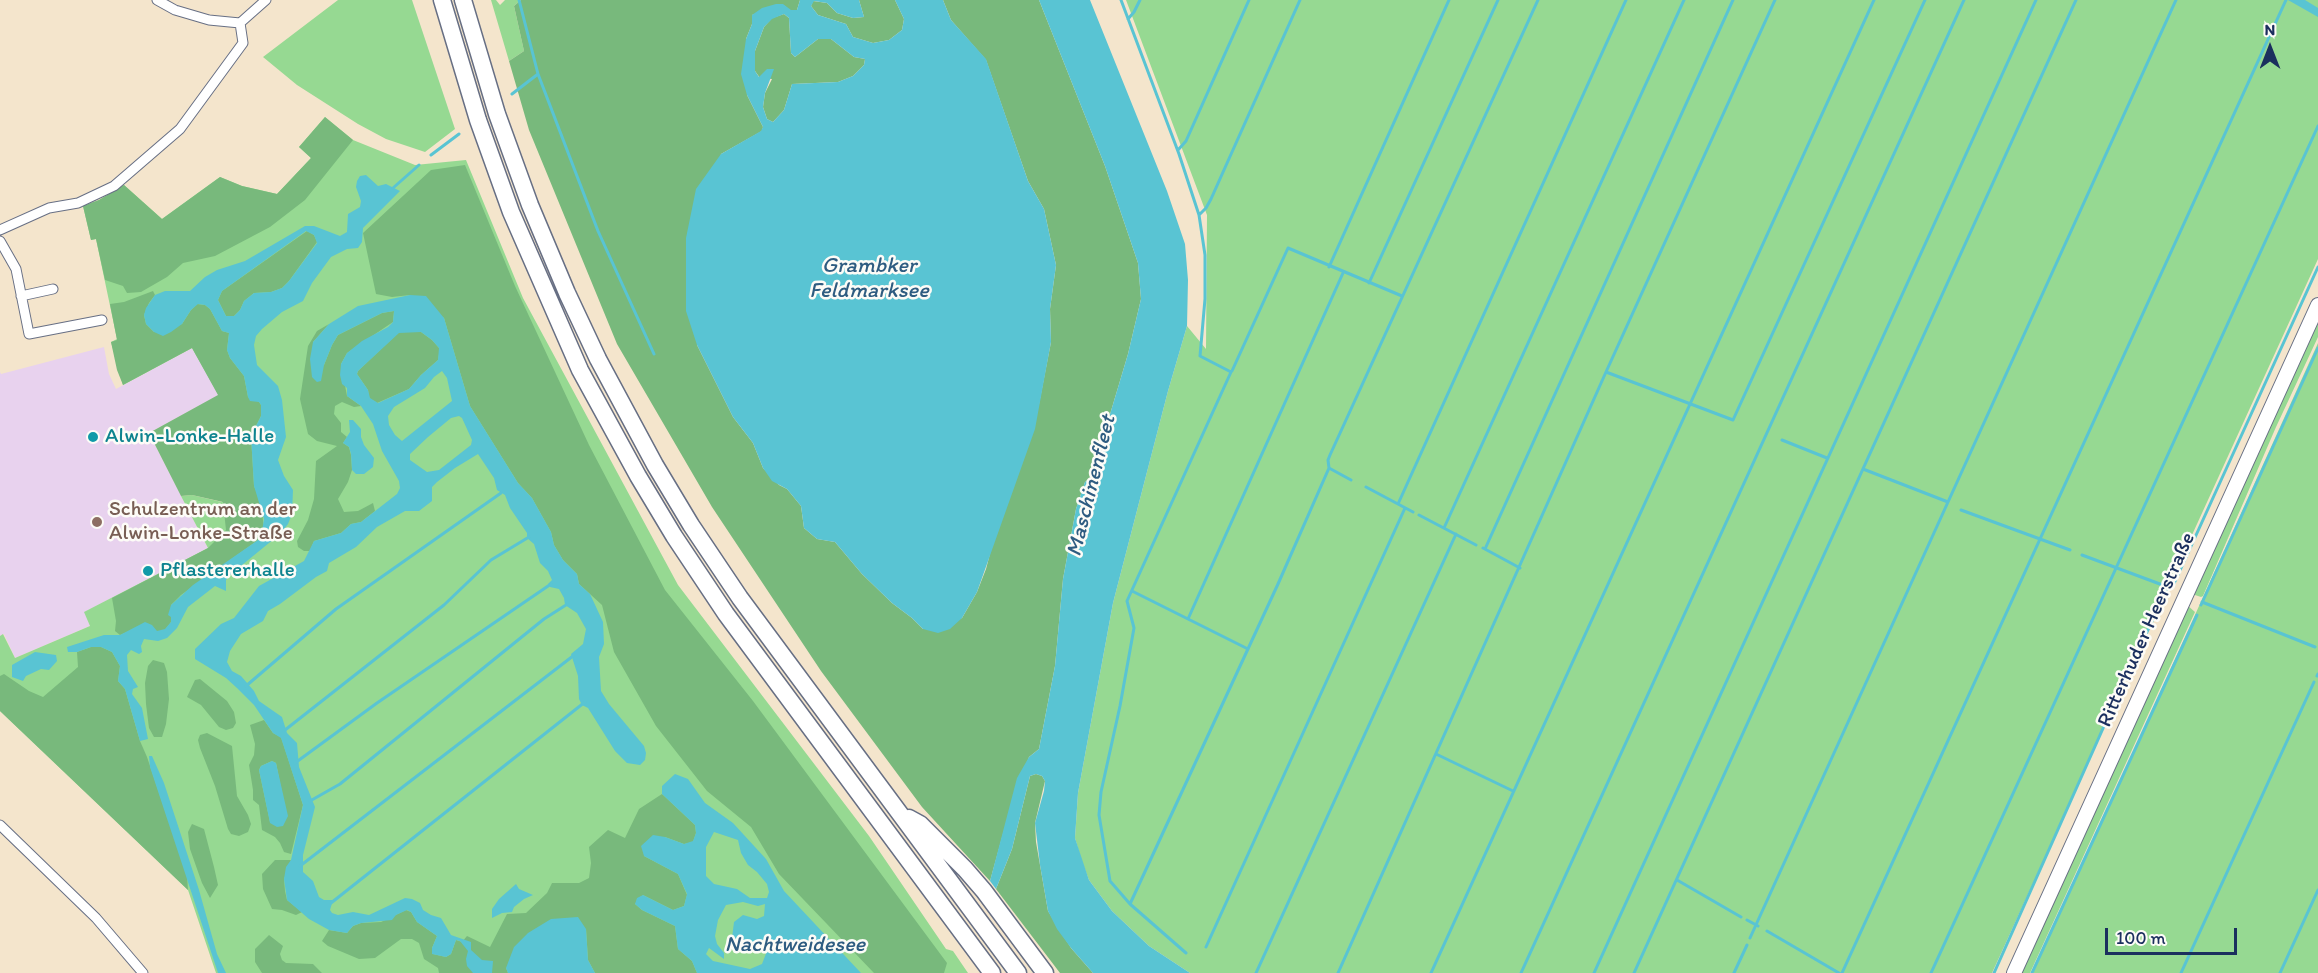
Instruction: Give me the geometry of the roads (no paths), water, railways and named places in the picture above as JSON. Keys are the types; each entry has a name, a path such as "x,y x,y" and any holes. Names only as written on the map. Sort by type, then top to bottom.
{"highway":[{"path":"442,0 478,120 511,213 580,370 638,476 674,536 726,614 992,973"},
{"path":"463,0 497,114 530,205 594,350 650,455 691,525 740,598 1018,973"},
{"path":"900,814 920,824 965,869 1045,973"},
{"path":"929,890 943,919 978,973"}],"main road":[{"name":"Ritterhuder Heerstraße","path":"2014,973 2318,304"}],"street":[{"path":"157,0 175,9 209,20 240,23 266,0"},
{"path":"0,230 49,208 78,203 114,186 180,129 243,43 240,23"},
{"path":"0,241 16,269 29,333 102,320"},
{"path":"21,296 53,290"},
{"path":"0,825 96,918 139,972"}],"water":[{"name":"Grambker Feldmarksee","path":"800,0 859,0 864,17 853,18 837,13 827,3 814,1 811,6 818,15 846,24 853,37 873,43 889,40 902,30 904,19 895,0 943,0 951,20 986,59 1028,181 1044,209 1056,265 1050,309 1051,342 1035,429 977,592 962,618 950,629 938,633 923,629 892,603 862,574 835,542 817,539 804,528 801,506 787,489 772,481 763,468 753,443 733,417 697,345 686,311 686,238 696,189 721,154 761,131 763,127 747,95 741,74 752,15 762,8 776,4 783,4 791,10 797,10","holes":["784,14 789,18 791,53 795,57 818,39 831,39 854,57 865,59 864,65 853,76 838,82 792,84 784,110 773,122 767,119 763,107 765,93 774,69 767,69 759,77 755,71 755,51 764,27 772,19"]},
{"name":"Maschinenfleet","path":"1039,0 1090,0 1167,191 1185,244 1188,280 1187,326 1113,603 1078,793 1075,838 1089,880 1112,911 1149,946 1190,973 1093,973 1071,948 1057,929 1048,911 1040,865 1035,823 1044,791 1045,781 1042,776 1036,774 1030,776 1012,849 996,889 990,881 1017,778 1029,757 1039,749 1055,666 1063,579 1076,509 1085,482 1091,478 1128,354 1141,299 1138,263 1105,166"},
{"path":"2288,0 2305,0 2318,8 2318,17"},
{"path":"366,175 378,186 386,184 400,191 363,228 362,242 358,248 347,249 331,257 312,283 303,301 282,312 262,329 256,336 254,345 257,365 278,386 282,400 286,437 278,460 293,490 292,514 280,534 231,574 226,580 226,591 215,586 188,607 177,628 167,638 158,641 144,639 141,646 142,652 139,654 131,650 127,655 128,671 138,687 133,689 132,694 142,708 148,739 140,741 125,689 118,681 120,666 112,652 101,647 91,647 77,652 68,652 67,647 104,635 120,635 145,622 157,631 165,629 171,622 171,617 168,615 171,605 193,585 261,538 264,519 254,486 251,436 261,416 261,405 259,402 250,401 244,376 230,358 227,350 229,333 222,331 210,309 198,304 182,324 163,336 154,332 146,324 144,315 146,308 155,295 165,291 190,291 205,277 217,270 245,261 305,226 314,226 340,236 347,232 348,214 360,207 361,201 356,187 360,176","holes":["306,231 314,235 317,243 282,288 271,292 254,293 244,301 234,316 226,316 218,300 222,291"]},
{"path":"410,295 426,296 444,318 470,406 518,483 532,498 551,532 554,545 563,560 577,574 579,584 590,594 603,622 604,644 599,657 601,691 644,746 645,760 640,765 627,763 615,751 588,708 582,705 579,699 578,676 571,654 583,644 586,629 577,613 565,605 559,589 550,587 548,584 552,580 548,571 540,563 534,544 527,538 527,533 510,508 505,495 497,490 494,478 478,454 437,482 432,487 432,501 419,511 405,511 377,527 356,547 329,563 327,571 268,611 263,621 241,634 230,651 227,662 232,671 241,676 254,691 259,701 282,717 287,733 297,743 299,767 315,807 303,855 303,872 313,881 319,897 324,900 333,900 330,910 332,913 338,915 353,912 369,915 405,898 412,899 420,903 423,910 441,918 451,935 471,942 471,950 482,960 493,961 492,973 473,973 467,966 468,951 460,941 456,940 451,954 446,957 432,954 437,936 417,922 407,910 396,915 392,920 353,926 347,933 329,930 309,919 287,900 284,879 286,867 291,860 303,805 281,738 273,733 254,705 237,688 226,678 195,659 195,649 221,624 234,618 259,586 304,561 314,541 341,533 351,524 361,522 397,494 400,488 399,481 382,451 373,424 361,406 347,396 347,388 342,384 340,375 341,364 347,353 362,341 388,327 393,322 394,311 382,313 338,335 324,365 321,381 317,382 312,377 310,359 313,342 329,324 358,306","holes":["421,332 439,348 438,360 409,389 378,403 370,398 368,390 357,374 358,371 399,333","442,371 447,378 452,401 402,441 389,425 388,416 394,407 425,388","459,416 462,418 472,440 471,445 439,470 427,472 410,460 410,454 451,418"]},
{"path":"349,420 353,420 361,429 364,445 374,458 373,467 364,474 356,474 352,470 349,447 343,443 350,432"},
{"path":"35,652 56,655 57,661 49,670 41,669 26,676 23,681 12,677 12,665"},
{"path":"149,756 152,756 164,783 217,954 226,973 218,973 150,767"},
{"path":"272,761 276,763 288,816 283,826 277,827 270,823 259,770 261,766"},
{"name":"Nachtweidesee","path":"675,774 688,779 705,803 733,823 766,859 784,891 861,973 697,973 692,961 678,949 675,926 642,910 635,904 637,898 643,895 673,910 684,906 687,894 678,874 644,856 641,846 653,835 684,844 693,841 696,833 695,825 662,794 662,786","holes":["714,832 738,840 741,853 748,865 767,884 769,892 767,898 750,898 737,889 714,884 706,876 706,847","743,902 758,906 765,904 764,916 757,919 743,915 734,922 732,938 741,942 756,942 767,951 762,964 750,969 713,961 706,954 709,948 724,959 724,953 717,944 715,936 718,920 726,905"]},
{"path":"516,884 519,889 533,895 514,907 512,912 502,913 492,918 492,909 499,899"},
{"path":"578,917 586,929 588,960 595,973 508,973 506,968 514,947 528,933 551,919"}],"waterway":[{"path":"512,94 538,74 519,0"},
{"path":"1121,0 1179,154 1199,215 1205,255 1205,299 1200,356 1231,372 1127,601 1134,628 1101,792 1099,815 1110,881 1130,904 1186,953"},
{"path":"1128,19 1140,0"},
{"path":"1178,150 1186,141 1249,0"},
{"path":"1199,215 1211,199 1300,0"},
{"path":"1329,267 1449,0"},
{"path":"1369,283 1498,0"},
{"path":"1130,904 1278,584 1329,468 1330,455 1538,0"},
{"path":"1398,504 1626,0"},
{"path":"1444,528 1684,0"},
{"path":"1485,549 1733,0"},
{"path":"1338,973 1775,0"},
{"path":"1431,973 1874,0"},
{"path":"1606,372 1733,420 1925,0"},
{"path":"1521,973 1964,0"},
{"path":"1594,973 2036,0"},
{"path":"1634,973 2076,0"},
{"path":"1750,938 2176,0"},
{"path":"1842,973 2286,0"},
{"path":"538,74 598,231 654,354"},
{"path":"1931,973 2318,126"},
{"path":"431,155 459,134"},
{"path":"393,188 419,165"},
{"path":"1232,371 1288,248 1402,296"},
{"path":"1994,973 2125,679 2168,587 2172,588 2318,267"},
{"path":"1188,619 1343,273"},
{"path":"2201,605 2318,348"},
{"path":"1782,440 1827,458"},
{"path":"1329,468 1351,480"},
{"path":"1863,469 1948,502"},
{"path":"1366,487 1413,512"},
{"path":"246,686 336,609 501,493"},
{"path":"1206,947 1405,508"},
{"path":"1961,510 2070,550"},
{"path":"1419,515 1476,545"},
{"path":"1256,973 1456,534"},
{"path":"285,730 444,605 491,560 529,537"},
{"path":"1483,548 1520,568"},
{"path":"2082,555 2168,587"},
{"path":"295,763 377,703 551,584"},
{"path":"1132,591 1246,648"},
{"path":"2202,602 2315,647"},
{"path":"310,801 340,784 544,619 566,605"},
{"path":"2032,973 2197,615"},
{"path":"300,866 573,656"},
{"path":"2181,973 2314,682"},
{"path":"331,903 585,702"},
{"path":"1436,754 1513,791"},
{"path":"1677,880 1741,917"},
{"path":"2280,973 2318,890"},
{"path":"1747,920 1758,926"},
{"path":"1767,931 1839,973"},
{"path":"1734,973 1747,945"}],"place":[{"name":"Alwin-Lonke-Halle","path":"93,437"},
{"name":"Schulzentrum an der Alwin-Lonke-Straße","path":"97,522"},
{"name":"Pflastererhalle","path":"148,571"}]}
